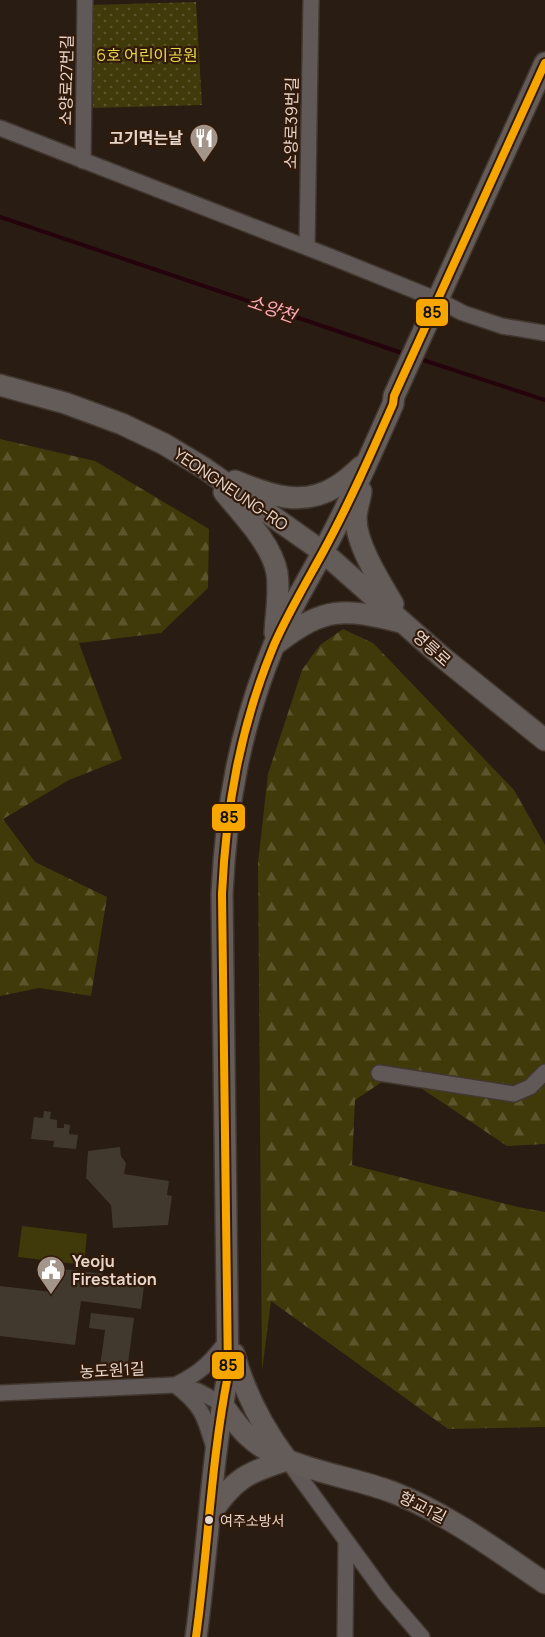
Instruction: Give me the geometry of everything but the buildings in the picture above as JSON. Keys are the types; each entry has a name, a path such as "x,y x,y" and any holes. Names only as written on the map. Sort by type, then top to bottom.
{"main road":[{"path":"196,1637 208,1518 222,1404 228,1375 222,894 224,843 231,790 259,684 274,645 367,462 393,404 394,396 545,63"},
{"name":"YEONGNEUNG-RO","path":"0,385 65,403 122,424 164,444 204,468 323,552"},
{"path":"204,468 257,490 292,499 315,497 337,487 367,462"},
{"path":"367,462 356,519 364,551 404,622"},
{"path":"204,468 254,529 268,551 276,571 278,594 274,645"},
{"name":"영릉로","path":"323,552 442,657 545,740"},
{"path":"274,645 297,627 316,617 338,613 364,613 404,622"},
{"path":"208,1518 222,1497 239,1480 255,1470 287,1460 268,1435 255,1410 241,1379 229,1338"},
{"name":"향교1길","path":"222,1404 248,1437 267,1450 287,1460 392,1492 426,1508 457,1525 545,1582"}],"street":[{"name":"소양로27번길","path":"82,161 85,0"},
{"name":"소양로39번길","path":"307,247 311,0"},
{"path":"0,128 307,247 438,300 463,313 492,322 544,329"},
{"path":"379,1073 514,1094 530,1087 545,1072"},
{"path":"216,1454 205,1418 193,1399 175,1385 193,1377 205,1368 229,1338"},
{"name":"농도원1길","path":"0,1393 175,1385 198,1391 222,1404"},
{"name":"향교1길","path":"287,1460 346,1543 422,1637"},
{"path":"345,1637 346,1543"}],"green space":[{"name":"6호 어린이공원","path":"196,2 202,105 93,108 91,5"},
{"path":"0,439 95,461 209,529 208,588 161,633 79,643 122,759 69,780 3,819 35,862 107,897 91,996 39,988 0,996"},
{"path":"343,629 373,643 514,790 545,845 545,1144 507,1146 397,1072 355,1100 352,1165 545,1212 545,1427 448,1429 271,1301 262,1371 258,863 268,774 302,670 320,645"},
{"path":"22,1226 87,1234 84,1265 18,1257"}],"waterway":[{"name":"소양천","path":"0,217 405,354"},
{"name":"소양천","path":"417,358 545,400"}],"transit line":[{"name":"85","path":"196,1637 222,1407 228,1375 222,894 227,830 237,768 252,706 274,645 360,479 393,404 394,396 545,63"}],"place":[{"name":"고기먹는날","path":"204,164"},
{"name":"Yeoju Firestation","path":"51,1296"},
{"name":"여주소방서","path":"209,1520"}]}
